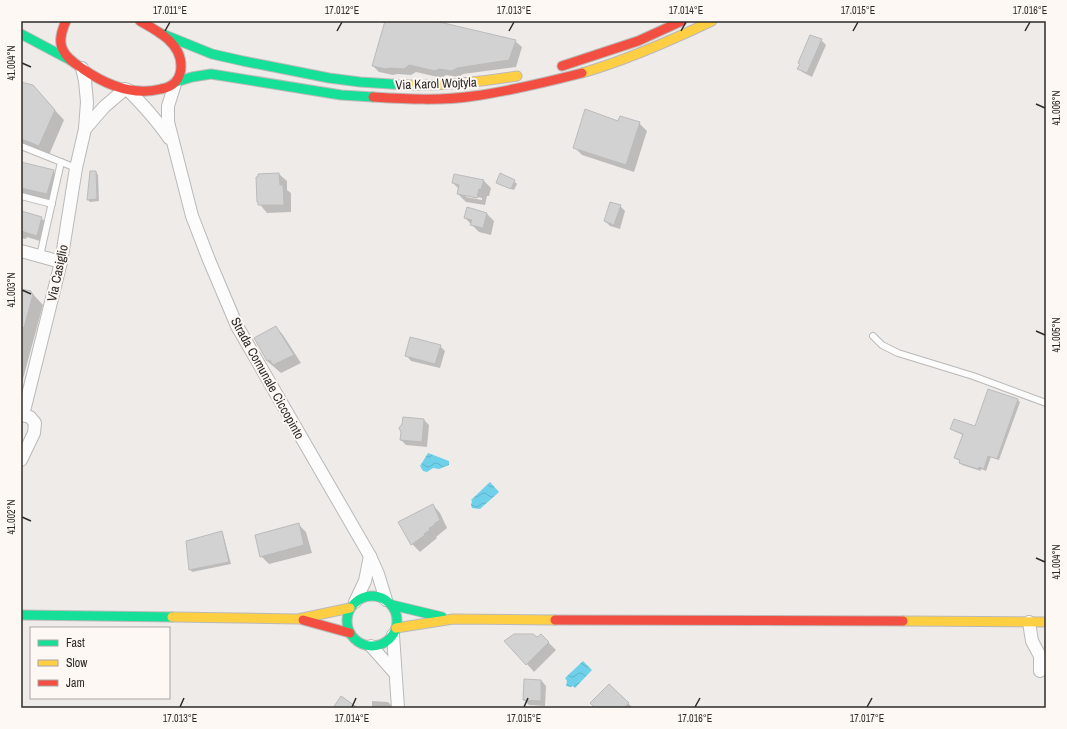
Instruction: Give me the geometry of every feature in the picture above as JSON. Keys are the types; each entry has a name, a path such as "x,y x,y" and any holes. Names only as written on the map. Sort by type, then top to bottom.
{"street":[{"path":"66,21 62,28 61,40 64,51 77,64"},
{"path":"141,21 160,33 178,50 181,57 182,66 176,83"},
{"path":"556,68 642,39 682,21"},
{"name":"Via Karol Wojtyla","path":"21,34 77,64 90,74 107,83 127,90 144,92 153,91 192,77 211,74 341,95 415,99 473,96 552,81 592,70 641,53 712,21"},
{"name":"Via Karol Wojtyla","path":"160,33 220,56 294,72 377,84 471,83 528,74"},
{"name":"Via Casiglio","path":"22,415 61,262 76,168 85,129 87,102 85,81 77,64"},
{"name":"Strada Comunale Ciccopinto","path":"176,83 170,98 167,114 168,122 192,216 209,260 237,326 370,556 389,602"},
{"name":"Via Casiglio","path":"85,129 104,107 127,90"},
{"name":"Strada Comunale Ciccopinto","path":"127,90 150,113 174,146"},
{"path":"21,251 61,262"},
{"path":"21,460 34,433 35,422 30,416 22,415"},
{"path":"370,556 365,581 347,616 347,625 350,633 358,642 371,646 387,642 395,632 453,619 1046,622"},
{"path":"298,619 353,605 362,598 378,596 389,602 453,619"},
{"path":"389,602 396,612 397,620 395,632 394,673 398,708"},
{"path":"21,615 298,619 350,633"},
{"path":"1030,622 1032,641 1040,656 1040,671"},
{"path":"371,646 394,673"}],"lane":[{"path":"21,146 76,168"},
{"path":"40,256 61,162"},
{"path":"21,196 52,204"},
{"path":"873,336 882,345 898,354 972,376 1046,403"}],"water":[{"path":"428,453 449,461 449,465 439,469 433,468 427,472 423,471 420,466"},
{"path":"490,482 499,492 480,509 472,508 471,500"},
{"path":"583,661 592,670 575,688 573,686 566,686 567,681 565,678"}],"building":[{"path":"385,21 435,21 516,40 509,60 457,68 452,71 439,69 435,71 409,65 404,69 386,69 372,66"},
{"path":"810,35 822,39 807,73 797,69 800,64 798,63"},
{"path":"21,82 33,85 55,110 39,146 21,139"},
{"path":"585,109 618,121 620,116 640,122 626,165 573,148"},
{"path":"21,162 54,170 47,194 21,188"},
{"path":"90,171 96,171 97,199 87,200"},
{"path":"279,173 280,185 283,185 284,205 258,205 256,177 258,177 258,174"},
{"path":"500,173 515,180 511,189 496,183"},
{"path":"454,174 484,180 481,189 479,189 477,198 457,194 459,185 452,183"},
{"path":"610,202 621,205 614,225 604,221"},
{"path":"467,207 487,213 483,228 470,225 472,220 464,218"},
{"path":"21,211 42,217 37,236 21,231"},
{"path":"21,289 31,291 33,294 24,328 21,327"},
{"path":"276,326 294,355 273,365 270,360 267,361 254,338"},
{"path":"410,337 441,345 435,364 405,356"},
{"path":"988,389 1018,399 997,459 988,456 984,469 979,467 978,469 959,463 960,460 954,458 963,434 950,429 954,419 975,426"},
{"path":"403,417 424,419 422,442 400,440 401,432 399,428 402,424"},
{"path":"433,504 440,520 429,528 430,530 424,534 425,535 411,545 398,522"},
{"path":"299,523 304,545 260,557 255,535"},
{"path":"222,531 229,562 189,570 186,541"},
{"path":"514,634 533,634 537,637 541,634 549,642 526,665 504,641"},
{"path":"524,679 541,680 541,701 523,700"},
{"path":"609,684 629,703 624,708 595,708 590,703"},
{"path":"341,696 358,708 333,708"}],"traffic: fast":[{"path":"160,33 212,54 243,61 329,78 406,85"},
{"path":"21,34 72,61"},
{"path":"176,82 192,77 211,74 341,95 373,97"},
{"path":"367,596 377,596 390,603 397,616 397,621 397,626 390,639 377,646 367,646 358,642 351,635 347,626 347,616 351,607 358,600 367,596"},
{"path":"392,605 442,617"},
{"path":"21,615 172,617"}],"traffic: slow":[{"path":"582,73 648,50 712,21"},
{"path":"406,85 462,83 517,76"},
{"path":"172,617 298,619 350,608"},
{"path":"396,628 453,619 555,620"},
{"path":"903,621 1046,622"}],"traffic: jam":[{"path":"66,21 61,39 63,50 72,61 92,75 120,88 130,90 151,91 165,88 176,82 180,75 180,58 173,44 154,29 140,21"},
{"path":"562,66 638,41 682,21"},
{"path":"373,97 424,99 462,98 515,89 582,73"},
{"path":"303,620 350,633"},
{"path":"555,620 903,621"}]}
